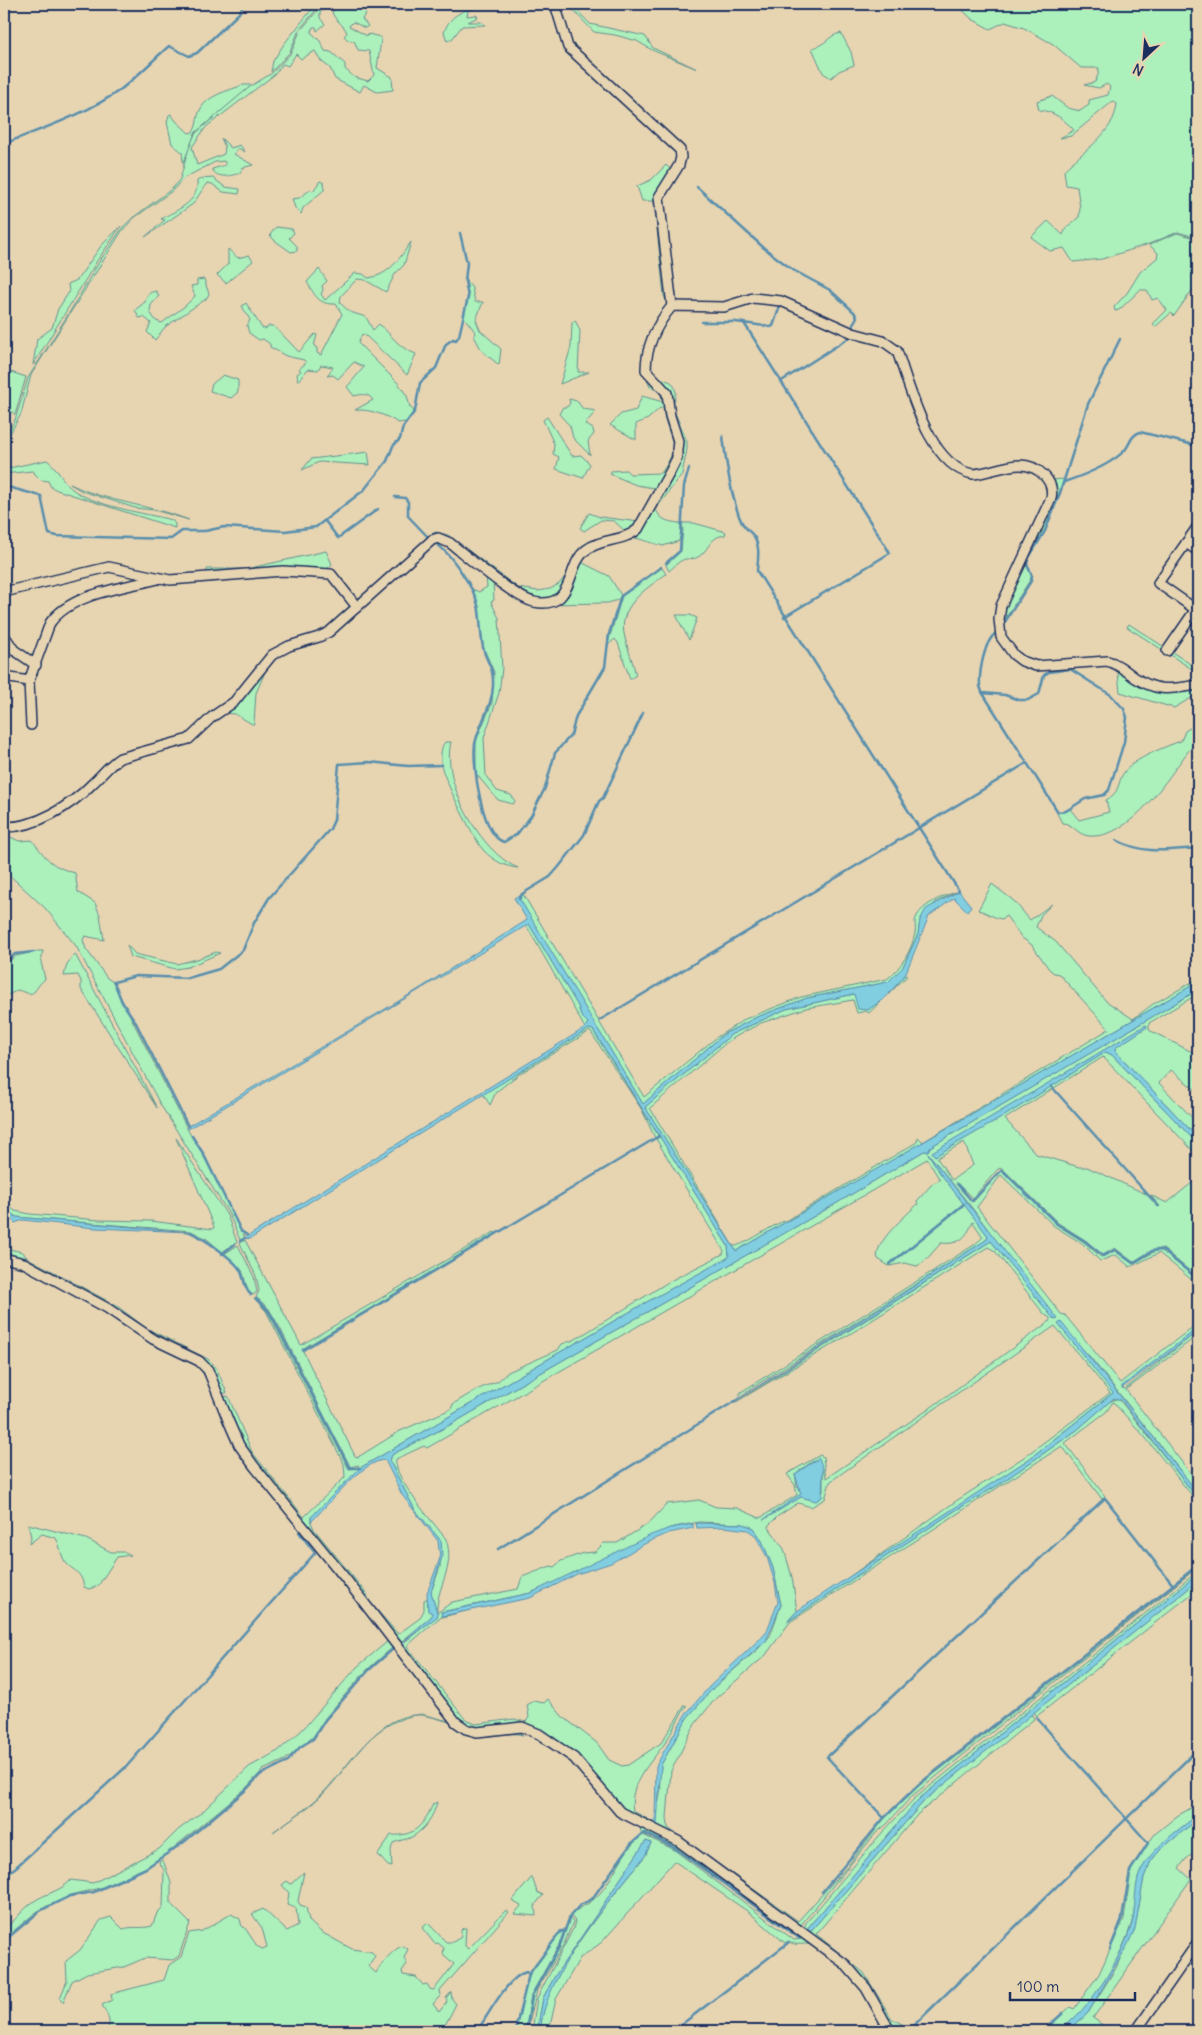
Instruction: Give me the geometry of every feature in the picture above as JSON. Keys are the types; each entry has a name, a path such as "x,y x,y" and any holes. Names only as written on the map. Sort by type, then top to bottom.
{"street":[{"path":"4,827 23,824 61,808 84,791 112,763 120,758 189,739 212,717 234,702 272,656 289,646 329,632 425,545 438,538 450,543 528,600 536,603 554,601 564,590 574,566 586,550 601,542 633,534 638,529 677,458 678,441 670,416 667,393 646,370 650,343 663,317 672,306 659,197 679,165 680,150 568,47 555,4"},
{"path":"672,306 724,307 753,298 781,301 853,333 890,345 897,351 920,414 949,463 965,473 973,474 1019,465 1028,466 1046,476 1050,484 1051,498 1045,514 1001,606 998,630 1010,651 1022,661 1036,666 1092,661 1115,663 1156,689 1170,690 1198,685"},
{"path":"1167,651 1197,609 1158,583 1198,526"},
{"path":"1186,543 1198,551"},
{"path":"4,592 104,568 120,568 170,580 283,571 331,574 357,606"},
{"path":"31,726 29,681 50,623 62,609 77,600 161,578"},
{"path":"4,635 14,650 36,664"},
{"path":"4,677 29,681"},
{"path":"4,1258 24,1263 107,1308 153,1339 199,1361 208,1370 239,1445 456,1722 466,1729 478,1732 522,1727 539,1734 558,1746 574,1758 620,1812 678,1841 845,1964 866,1988 890,2031"},
{"path":"1136,2031 1198,1942"}],"green space":[{"path":"316,4 321,4 299,30 290,52 271,72 273,61 284,44"},
{"path":"323,4 328,4 320,13 320,18 325,24 317,31 316,27 313,27 311,32 320,41 325,51 331,52 345,64 345,69 354,77 368,81 374,75 369,51 358,50 354,41 348,40 344,36 347,33 346,30 332,12 341,4 364,4 368,10 362,19 368,26 365,28 353,22 349,26 367,36 369,34 380,37 377,68 392,77 393,90 377,92 364,85 360,92 335,79 330,68 321,61 315,51 301,59 296,54 288,66 283,64 274,75 206,127 192,147 197,165 224,154 225,147 221,138 231,148 240,145 245,152 238,148 234,154 253,165 242,168 241,172 230,176 221,176 212,169 226,165 224,161 215,162 184,178 172,191 134,218 122,231 31,375 21,414 4,444 4,439 15,420 28,378 99,262 123,227 135,216 173,188 180,179 189,147 195,134 243,91 272,73 291,53 300,31"},
{"path":"477,4 482,4 468,11 467,16 476,15 478,17 468,22 481,22 485,25 462,26 452,39 447,41 444,32 453,17"},
{"path":"567,4 571,4 590,24 645,36 653,48 697,69 652,50 637,41 594,32"},
{"path":"956,4 1198,4 1198,238 1178,232 1149,244 1102,259 1073,262 1064,248 1050,251 1031,237 1048,221 1063,235 1066,228 1079,217 1080,208 1077,187 1066,185 1064,170 1104,133 1115,115 1117,104 1113,101 1071,136 1060,138 1074,130 1058,117 1049,112 1039,110 1037,101 1052,96 1068,108 1080,111 1089,105 1089,100 1108,95 1110,87 1107,84 1099,88 1084,85 1095,82 1099,68 1081,68 1053,44 1024,28 1005,22 990,29 972,19"},
{"path":"841,33 851,52 854,65 839,71 831,78 823,73 812,48"},
{"path":"243,85 252,85 195,133 183,164 182,152 172,144 167,122 169,115 171,114 189,133 193,132 203,105 218,94"},
{"path":"666,165 673,172 662,188 670,305 646,364 666,395 676,455 637,528 619,534 625,531 614,521 601,520 584,531 580,528 589,513 600,517 640,522 654,488 636,485 610,474 611,471 626,470 630,474 661,473 668,463 673,447 663,408 660,408 648,419 636,424 636,440 610,425 621,414 636,410 642,396 663,402 660,392 650,387 644,368 643,357 650,333 668,304 664,296 654,201 642,201 637,186 651,180"},
{"path":"213,178 225,187 240,189 239,194 223,192 212,184 207,183 193,204 145,237 165,220 161,219 180,209 190,200 197,189 197,181"},
{"path":"320,181 324,183 325,189 303,208 301,214 295,208 292,199 299,198 310,190 313,191"},
{"path":"121,226 97,261 33,365 37,339 52,328 58,309 69,292 68,284 77,280 101,246"},
{"path":"276,227 292,229 294,233 289,238 297,246 297,251 291,252 274,240 270,235"},
{"path":"1177,233 1198,239 1198,282 1174,316 1171,313 1155,327 1153,324 1167,310 1158,298 1152,300 1147,290 1140,290 1119,310 1115,311 1114,307 1127,293 1140,272 1157,258 1158,253 1149,245"},
{"path":"411,242 404,265 395,274 386,292 365,280 357,279 341,296 340,303 350,312 366,317 373,330 379,324 400,345 416,354 407,375 366,336 362,334 358,343 398,383 407,396 410,407 414,411 406,422 398,423 378,413 355,410 373,400 365,395 354,396 347,387 364,367 354,362 338,379 333,375 327,376 333,367 321,365 318,370 308,369 298,381 297,374 301,371 299,369 306,363 304,360 286,356 270,347 270,344 263,339 259,340 249,333 247,326 250,320 242,306 246,303 262,328 274,326 299,352 315,334 317,335 314,346 317,348 317,353 321,355 342,314 336,304 325,303 318,299 307,282 319,269 327,281 322,286 321,294 325,300 355,273 363,274 368,278 388,270"},
{"path":"228,249 238,258 249,255 253,261 226,283 217,275 228,264"},
{"path":"204,279 209,294 206,299 165,327 155,340 147,332 151,323 144,317 139,318 135,310 145,302 148,294 156,291 159,296 151,305 150,312 156,321 162,323 195,296 191,286 197,285 197,280"},
{"path":"466,281 472,288 475,302 483,302 476,320 480,330 501,349 499,365 482,351 474,336 476,333 463,316 469,297"},
{"path":"575,320 580,331 578,372 589,372 560,384 571,347 572,323"},
{"path":"11,372 26,377 15,415 12,412 4,413 4,380"},
{"path":"223,375 238,380 238,392 231,398 210,391 212,384"},
{"path":"653,375 671,382 674,386 676,392 673,408 687,441 682,474 656,509 662,518 680,523 682,528 679,541 663,546 629,536 677,462 670,406"},
{"path":"569,399 577,401 583,409 596,411 585,424 593,429 594,434 588,441 590,455 573,438 570,426 559,414 563,407 567,407 570,403"},
{"path":"547,417 572,456 581,455 590,464 583,478 556,469 559,457 553,454 554,444 543,420"},
{"path":"368,452 370,465 319,462 302,470 311,459"},
{"path":"47,460 68,485 81,495 134,512 172,520 175,528 57,490 51,487 48,481 41,480 32,471 4,474 4,469"},
{"path":"1064,479 1045,531 1027,559 1026,565 1032,576 1003,622 1000,619 1047,513 1051,480"},
{"path":"70,484 98,495 174,515 189,520 154,510 135,508 82,491"},
{"path":"681,523 694,523 726,532 725,535 713,540 699,557 681,561 669,571 666,565 681,551 683,528"},
{"path":"436,532 448,535 518,588 538,591 550,589 559,584 571,569 563,591 547,601 525,597 450,540 429,535"},
{"path":"326,551 332,564 326,570 207,574 207,569 246,569"},
{"path":"579,561 609,576 621,595 618,600 608,603 549,604 554,602"},
{"path":"662,568 666,574 635,600 625,617 623,627 625,638 636,675 630,679 618,643 615,639 607,646 622,596"},
{"path":"486,577 493,582 494,600 491,602 499,618 502,668 499,693 484,738 486,776 497,791 511,795 515,801 513,804 498,800 476,774 476,741 492,703 494,672 483,647 478,604 472,589 479,592 487,587"},
{"path":"676,615 690,615 697,618 689,640"},
{"path":"1129,624 1198,669 1198,673 1127,627"},
{"path":"271,658 256,693 254,724 235,714 220,713"},
{"path":"1121,669 1147,687 1198,687 1198,694 1174,708 1120,692 1118,674"},
{"path":"1198,723 1198,742 1190,749 1147,804 1120,828 1105,834 1089,836 1081,834 1069,825 1062,823 1057,813 1070,809 1079,820 1109,812 1106,800 1117,790 1122,775 1129,766 1151,753 1181,741 1185,731"},
{"path":"445,742 451,742 449,758 452,776 467,814 491,848 504,860 518,868 499,863 491,857 484,851 474,835 452,794 441,764 442,747"},
{"path":"4,834 19,841 32,840 50,861 60,868 75,873 78,892 95,903 100,915 104,940 85,936 83,940 86,949 107,978 113,982 245,1238 240,1240 229,1214 160,1104 76,946 45,908 4,870"},
{"path":"992,884 1014,901 1030,920 1052,904 1041,915 1036,927 1056,942 1106,1001 1133,1019 1153,1004 1198,979 1198,982 736,1251 645,1107 732,1034 786,1009 854,994 868,1010 883,1000 869,1013 866,1011 857,1013 853,1000 806,1008 761,1023 727,1042 650,1108 733,1246 743,1243 787,1220 917,1142 918,1137 923,1142 1109,1029 1059,974 1049,969 1032,945 1022,938 1006,916 1002,919 978,910"},
{"path":"956,892 936,902 920,920 918,934 903,967 888,982 807,998 757,1017 724,1034 643,1104 519,899 523,894 644,1097 717,1037 745,1019 801,997 887,979 897,970 909,952 914,939 917,915 932,902"},
{"path":"529,924 578,1006 581,1016 588,1023 585,1028 526,925"},
{"path":"127,945 135,954 177,964 216,952 220,953 188,967 175,969 131,957"},
{"path":"43,951 41,962 45,979 32,993 18,990 4,997 4,965 16,956"},
{"path":"75,954 157,1108 81,989 81,981 78,975 64,976 67,964"},
{"path":"905,975 907,976 888,994"},
{"path":"1198,990 1198,994 1149,1023 1149,1030 1198,1055 1198,1092 1171,1070 1159,1083 1198,1124 1198,1138 1115,1051 1115,1048 1147,1027 1146,1025 933,1152 935,1156 1106,1052 1112,1055 1198,1144 1198,1156 1103,1057 1054,1088 1052,1087 1052,1089 1005,1119 1036,1154 1079,1167 1087,1167 1146,1194 1159,1207 1150,1195 1167,1203 1198,1178 1198,1278 1162,1248 1151,1251 1133,1262 1115,1248 1103,1255 1085,1240 1058,1223 1002,1168 998,1169 973,1198 955,1182 973,1202 1002,1170 1057,1225 1084,1242 1101,1257 1114,1250 1133,1264 1157,1250 1162,1251 1198,1280 1198,1285 1159,1253 1130,1267 1116,1255 1100,1261 1083,1244 1054,1226 1001,1175 977,1207 1061,1314 1065,1315 1120,1383 1198,1323 1198,1328 1122,1388 1125,1389 1198,1331 1198,1335 1126,1390 1198,1483 1198,1493 1090,1357 1059,1324 1114,1392 1029,1459 821,1597 956,1501 1024,1457 1110,1393 1055,1326 830,1482 825,1499 811,1507 798,1503 778,1516 768,1526 784,1549 792,1577 797,1611 787,1622 953,1512 998,1485 1077,1430 1109,1402 1118,1398 1198,1499 1198,1503 1144,1436 1113,1402 1106,1412 1065,1443 1105,1496 1102,1499 1062,1446 790,1622 765,1656 716,1698 695,1724 671,1771 667,1817 668,1828 798,1921 846,1868 885,1818 919,1786 1198,1567 912,1796 887,1824 876,1833 800,1926 622,1809 589,1771 536,1730 470,1727 459,1720 243,1445 223,1399 224,1397 228,1396 252,1452 304,1517 345,1477 344,1464 266,1311 254,1298 267,1311 273,1321 349,1469 359,1467 358,1465 350,1467 279,1326 269,1309 256,1297 259,1291 256,1276 240,1243 245,1240 301,1345 494,1232 496,1233 302,1349 355,1456 358,1457 400,1431 451,1409 453,1404 476,1390 498,1381 508,1372 558,1350 562,1344 574,1340 670,1281 723,1254 724,1251 656,1139 660,1137 728,1246 730,1257 645,1303 360,1468 311,1517 314,1529 367,1594 369,1601 398,1634 420,1618 424,1610 424,1600 428,1598 428,1610 432,1613 432,1616 401,1642 402,1644 436,1617 431,1592 440,1567 441,1541 415,1510 389,1460 393,1454 448,1426 832,1206 924,1151 928,1151 930,1147","holes":["964,1142 973,1165 952,1180 937,1158","928,1153 972,1208 1055,1320 991,1241 736,1402 855,1331 988,1247 995,1251 1044,1314 1050,1318 1050,1321 926,1411 826,1478 823,1457 820,1455 787,1474 795,1485 797,1495 760,1518 737,1508 716,1507 699,1500 667,1504 648,1524 617,1543 604,1543 595,1552 583,1553 561,1561 554,1567 551,1566 522,1577 518,1589 452,1602 437,1613 439,1594 449,1559 446,1539 407,1488 397,1467 396,1459 424,1446 427,1448 927,1159 940,1180 933,1183 917,1201 918,1204 885,1238 880,1245 878,1259 889,1266 905,1263 917,1266 924,1262 941,1243 953,1243 965,1236 973,1222 983,1237 974,1245 741,1392 739,1396 986,1240 988,1236 965,1204 889,1264 964,1203","813,1461 823,1469 823,1492 812,1500 801,1497 771,1515 802,1494 801,1488 797,1486 795,1474","699,1522 743,1524 754,1528 762,1541 773,1568 781,1605 770,1636 758,1649 714,1687 687,1718 661,1765 659,1781 661,1788 655,1823 633,1811 634,1791 637,1782 665,1743 687,1706 685,1705 661,1743 628,1765 622,1766 609,1760 597,1743 562,1716 548,1699 544,1703 534,1701 527,1705 529,1717 526,1722 514,1719 476,1724 466,1720 407,1646 439,1618 477,1608 442,1616 441,1612 531,1593 670,1528"]},
{"path":"589,1029 592,1029 658,1135 655,1138 642,1110 590,1031 519,1074 496,1092 490,1105 483,1094"},
{"path":"176,1138 227,1215 237,1242 222,1252 207,1239 191,1231 16,1217 4,1208 4,1202 15,1211 30,1214 99,1220 151,1221 213,1229 214,1227"},
{"path":"238,1245 254,1277 257,1292 253,1295 248,1291 242,1270 224,1254"},
{"path":"4,1248 23,1252 26,1257 117,1306 146,1328 208,1359 216,1367 227,1393 221,1393 209,1369 4,1256"},
{"path":"4,1260 23,1266 195,1361 205,1371 232,1434 452,1720 448,1719 392,1648 368,1669 344,1696 326,1717 313,1737 285,1760 263,1770 245,1789 165,1855 145,1868 100,1888 74,1894 45,1907 4,1939 4,1929 38,1899 62,1887 71,1880 93,1883 159,1849 178,1830 202,1812 249,1767 278,1751 302,1730 357,1667 388,1641 259,1479 231,1437 207,1380 199,1367 148,1342 107,1313 20,1267 4,1263"},
{"path":"28,1524 86,1539 111,1552 125,1552 131,1555 117,1557 98,1586 89,1589 84,1587 78,1573 63,1558 56,1538 42,1534 29,1544 31,1537"},
{"path":"1198,1571 1198,1574 919,1799 805,1931 805,1924 879,1836 914,1799"},
{"path":"1198,1581 1198,1589 1037,1716 1034,1712"},
{"path":"421,1714 453,1722 463,1729 477,1734 518,1732 523,1735 477,1735 441,1720 420,1715 415,1716"},
{"path":"1031,1714 1034,1719 918,1814 816,1934 864,1973 892,2019 904,2027 893,2031 873,1994 808,1934 925,1800"},
{"path":"415,1716 403,1718 388,1725 374,1735 390,1723 405,1717"},
{"path":"374,1735 317,1800 273,1832 322,1794 364,1744"},
{"path":"437,1802 431,1817 421,1830 412,1837 393,1843 391,1850 392,1867 388,1866 378,1855 391,1835 406,1834 418,1828 433,1804"},
{"path":"1198,1804 1198,1815 1164,1843 1143,1868 1138,1878 1135,1909 1130,1928 1111,1971 1102,1985 1070,2023 1058,2031 1044,2031 1070,2007 1074,2009 1099,1974 1124,1919 1131,1871 1136,1860 1155,1834 1177,1816"},
{"path":"621,1814 683,1848 847,1968 857,1978 888,2031 871,2031 883,2026 871,2002 854,1980 835,1961 813,1946 794,1944 788,1941 785,1943 750,1913 674,1861 602,1942 580,1958 556,1999 549,2031 540,2031 547,1998 556,1979 592,1924 645,1856 651,1843 646,1841 555,1976 543,1998 537,2031 532,2031 537,1998 573,1929 575,1921 571,1916 600,1893 629,1849 643,1835 673,1849 794,1940 802,1939 673,1846 641,1833 640,1827 620,1816"},
{"path":"1198,1819 1198,1850 1186,1859 1179,1868 1191,1879 1093,2018 1111,2031 1068,2031 1088,2013 1116,1968 1136,1922 1144,1877 1151,1861 1161,1849"},
{"path":"163,1860 171,1883 171,1904 190,1923 179,1956 173,1960 145,1958 124,1967 87,1973 72,1981 63,2002 60,1998 67,1981 66,1961 80,1950 101,1920 111,1917 123,1929 152,1926 157,1913 163,1907 164,1870 159,1862"},
{"path":"304,1872 298,1901 300,1905 306,1907 309,1921 321,1932 352,1949 372,1952 375,1956 368,1966 376,1973 394,1951 402,1946 408,1949 404,1958 407,1964 402,1971 403,1975 416,1977 423,1985 427,1984 430,1989 434,1990 454,1964 443,1954 444,1948 438,1943 435,1944 422,1928 428,1923 446,1942 453,1942 461,1937 461,1930 466,1928 465,1946 468,1949 506,1910 509,1912 440,1991 441,1995 433,2004 439,2012 447,2002 446,1998 451,1992 452,1999 456,2004 442,2031 107,2031 109,2021 102,2005 112,2000 111,1994 164,1980 169,1965 181,1957 189,1933 202,1931 231,1914 240,1919 242,1927 245,1928 257,1946 262,1949 267,1947 262,1928 252,1914 263,1909 287,1931 298,1925 296,1908 287,1905 289,1893 282,1885 287,1881 291,1884"},
{"path":"532,1877 537,1892 543,1895 535,1905 536,1916 514,1914 521,1906 512,1901"},
{"path":"570,1918 573,1922 564,1944 537,1990 527,2031 533,1995 560,1947"},
{"path":"561,1932 564,1932 558,1947 531,1995 526,2031 515,2031 530,1974"}],"water":[{"path":"959,891 971,906 967,911 954,898 929,916 905,975 885,998 868,1010 858,1009 854,994 786,1009 732,1034 645,1107 736,1251 1198,982 1198,990 930,1147 928,1151 924,1151 832,1206 448,1426 393,1454 389,1460 415,1510 441,1541 442,1557 431,1592 438,1616 400,1644 432,1616 432,1613 428,1611 427,1593 440,1558 438,1541 402,1495 385,1460 366,1467 311,1522 311,1517 360,1468 645,1303 729,1257 728,1246 593,1030 589,1029 250,1239 245,1238 585,1028 588,1023 581,1016 578,1006 529,924 188,1129 188,1126 419,989 527,920 514,898 518,896 643,1104 724,1034 757,1017 807,998 888,982 903,967 918,934 920,920 926,909"},
{"path":"1146,1025 1147,1027 1115,1048 1115,1051 1198,1138 1198,1144 1112,1055 1106,1052 1003,1117 935,1156 932,1152"},
{"path":"928,1153 1058,1319 1055,1320 1052,1317 991,1241 735,1401 986,1240 988,1236 940,1173"},
{"path":"4,1208 16,1217 190,1232 95,1228 23,1220 15,1223 4,1212"},
{"path":"1061,1322 1198,1493 1198,1499 1121,1400 1114,1398 1077,1430 998,1485 953,1512 787,1622 797,1611 1029,1459 1113,1393 1058,1324"},
{"path":"1198,1328 1198,1331 1122,1388 1122,1386"},
{"path":"819,1458 823,1469 822,1497 816,1501 801,1497 763,1520 801,1494 795,1474"},
{"path":"696,1523 743,1524 754,1528 762,1541 773,1568 781,1605 766,1641 714,1687 687,1718 661,1765 657,1824 655,1823 656,1766 664,1751 685,1715 709,1687 766,1633 778,1602 775,1583 767,1557 755,1535 748,1530 724,1527 697,1528"},
{"path":"693,1524 693,1528 669,1533 648,1542 611,1563 577,1574 530,1598 442,1616 441,1612 531,1593 651,1535 670,1528"},
{"path":"1198,1574 1198,1581 925,1800 808,1934 805,1931 919,1799"},
{"path":"1198,1815 1198,1819 1161,1849 1151,1861 1144,1877 1135,1929 1088,2013 1068,2031 1058,2031 1082,2010 1114,1965 1129,1933 1133,1919 1137,1882 1146,1861 1166,1840"},
{"path":"646,1841 651,1843 645,1856 597,1916 566,1962 553,1986 544,2009 540,2031 537,2031 543,1998 555,1976"}],"waterway":[{"path":"4,144 64,120 107,99 126,85 169,46 189,56 197,53 239,13 244,4"},
{"path":"697,187 764,248 793,270 830,290 854,312 857,317 853,324 855,331"},
{"path":"4,486 41,496 49,534 57,536 171,539 182,531 205,531 224,527 285,531 316,527 364,490 387,461 393,446 400,439 403,427 415,411 420,383 436,368 446,344 453,339 456,340 459,336 468,297 465,281 467,263 460,233"},
{"path":"702,322 736,322 771,327 780,306"},
{"path":"744,323 890,553 784,617"},
{"path":"780,382 852,336"},
{"path":"1003,625 1031,581 1032,576 1027,564 1028,559 1045,531 1060,493 1088,404 1120,339"},
{"path":"1064,482 1088,473 1113,460 1125,450 1133,437 1140,432 1198,446"},
{"path":"723,436 729,476 741,522 757,542 757,571 959,891"},
{"path":"666,563 680,551 684,486 689,469"},
{"path":"395,497 405,498 408,502 408,516 428,537"},
{"path":"325,521 338,538 378,509"},
{"path":"435,543 461,571 472,589 478,605 484,653 491,668 493,686 490,701 475,744 475,767 484,814 496,837 504,842 517,834 531,816 545,788 555,753 571,735 576,716 605,667 609,634 621,596 661,567"},
{"path":"983,693 1028,700 1039,694 1044,675 1049,672 1070,669 1111,695 1124,709 1127,717 1124,742 1109,790 1104,795 1085,799 1066,811 1058,812 982,692 980,686 981,666 988,643 996,633"},
{"path":"519,899 522,894 550,877 584,835 643,713"},
{"path":"188,1126 135,1021 122,1002 114,982 136,976 188,978 219,969 243,950 254,923 269,898 330,829 334,820 339,764 369,762 408,766 441,765"},
{"path":"600,1020 1027,763"},
{"path":"1116,840 1147,850 1198,848"},
{"path":"4,963 15,954 34,952"},
{"path":"1051,1086 1158,1206"},
{"path":"192,1136 203,1153 241,1231 247,1235"},
{"path":"303,1350 659,1136"},
{"path":"957,1184 972,1201 1002,1170 1057,1224 1085,1241 1103,1256 1115,1250 1133,1263 1152,1251 1162,1250 1198,1279"},
{"path":"890,1264 964,1204"},
{"path":"190,1232 202,1238 237,1265 251,1295"},
{"path":"240,1241 245,1238"},
{"path":"222,1254 235,1244"},
{"path":"256,1299 268,1310 274,1320 350,1468 360,1468"},
{"path":"498,1549 735,1401"},
{"path":"884,1818 827,1757 1105,1498 1173,1585"},
{"path":"4,1876 127,1766 315,1553 299,1532"},
{"path":"822,1892 884,1818 918,1785 1198,1565"},
{"path":"4,1941 40,1911 70,1896 94,1892 146,1868 184,1842 247,1789 260,1775 288,1761 300,1747 313,1739 325,1720 369,1670 393,1649"},
{"path":"1036,1717 1148,1843 1130,1871 1122,1919 1110,1949"},
{"path":"908,2031 1198,1749"},
{"path":"526,2031 532,1995 559,1947 570,1916 580,1905 592,1899 631,1844 644,1833 673,1847 799,1938"},
{"path":"515,2031 529,1974 561,1931 564,1931"},
{"path":"673,2031 789,1942"},
{"path":"477,2031 498,1998 512,1981 526,1972 529,1974"},
{"path":"1043,2031 1063,2013"},
{"path":"901,2030 904,2028 909,2031"}]}
